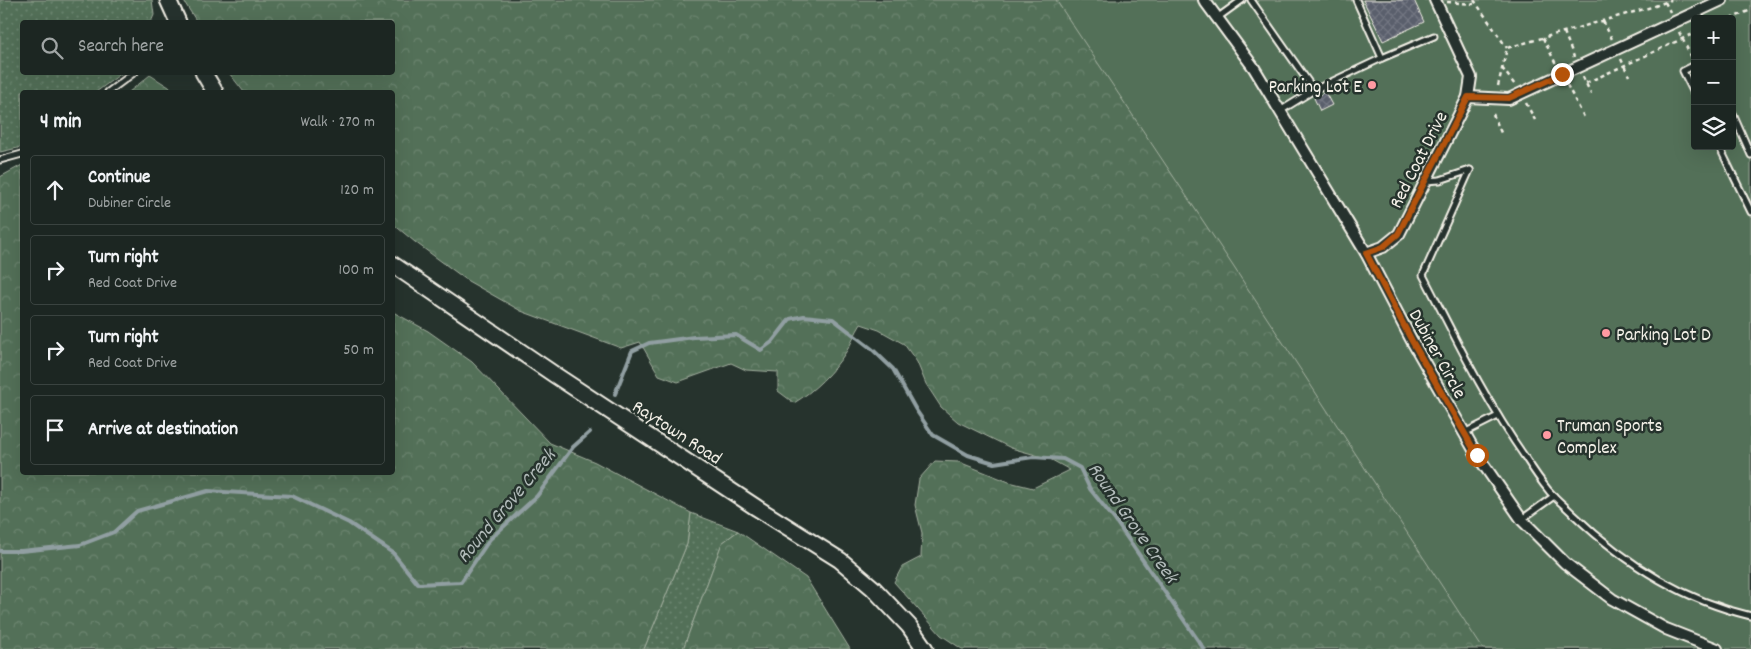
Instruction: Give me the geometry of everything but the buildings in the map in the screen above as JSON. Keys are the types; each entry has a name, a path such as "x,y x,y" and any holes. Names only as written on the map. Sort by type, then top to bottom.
{"main road":[{"path":"168,0 177,20"},
{"path":"204,75 214,90"},
{"name":"Raytown Road","path":"395,266 555,375 840,560 873,588 909,626 925,649"}],"street":[{"name":"Dubiner Circle","path":"1204,0 1254,68 1366,253 1412,341 1477,455 1522,520 1566,563 1612,599 1666,629 1717,649"},
{"name":"Red Coat Drive","path":"1366,253 1383,247 1398,234 1468,97 1509,98 1722,0"},
{"path":"1436,1 1471,77 1468,97"}],"lane":[{"path":"1217,18 1242,0"},
{"path":"1251,0 1314,90"},
{"path":"1356,0 1382,58"},
{"path":"1280,111 1314,90 1434,36"},
{"path":"1691,65 1683,70 1691,87"},
{"path":"111,90 131,75"},
{"path":"1736,121 1751,155"},
{"path":"1721,150 1751,212"},
{"path":"0,160 20,155"},
{"path":"1425,181 1440,180 1470,170 1424,275 1498,416 1539,477 1554,496 1619,555 1652,577 1691,597 1751,616"},
{"path":"1464,433 1498,416"},
{"path":"1522,520 1554,496"}],"path":[{"path":"1474,0 1507,48"},
{"path":"1507,48 1671,0"},
{"path":"1436,1 1475,4"},
{"path":"1665,2 1671,16"},
{"path":"1736,16 1751,10"},
{"path":"1604,21 1614,43"},
{"path":"1677,28 1693,60"},
{"path":"1564,32 1576,60"},
{"path":"1586,83 1691,35"},
{"path":"1543,38 1559,69"},
{"path":"1498,86 1507,48"},
{"path":"1619,55 1629,76"},
{"path":"1502,68 1518,88"},
{"path":"1581,72 1591,94"},
{"path":"1565,81 1584,117"},
{"path":"1524,99 1535,120"},
{"path":"1492,114 1502,135"}],"green space":[{"path":"0,0 152,0 154,15 152,20 20,20 20,75 119,75 99,90 20,90 20,146 0,152"},
{"path":"183,0 1098,0 1599,649 962,649 941,635 894,582 902,567 921,557 922,533 915,505 919,479 935,461 959,462 1009,482 1033,488 1070,470 1050,459 1011,448 958,422 941,407 926,384 917,362 904,344 879,330 861,324 848,349 835,367 823,381 794,403 778,391 778,372 746,370 731,363 678,382 659,375 640,342 621,348 521,311 468,281 395,226 395,90 242,90 231,75 395,75 395,20 196,20"},
{"name":"Truman Sports Complex","path":"1056,0 1751,0 1751,649 1483,649 1233,266"},
{"path":"150,75 171,90 131,90"},
{"path":"20,166 20,475 395,475 395,313 428,331 472,362 550,443 595,462 691,513 687,544 644,649 0,649 0,177"},
{"path":"691,513 738,531 722,543 683,649 644,649 687,544"},
{"path":"738,531 806,578 850,649 683,649 722,543"}],"waterway":[{"name":"Round Grove Creek","path":"615,394 632,351 649,343 694,337 736,335 761,350 772,342 790,319 804,316 833,319 872,349 893,369 916,410 933,435 968,455 994,463 1033,457 1063,459 1080,468 1090,489 1115,520 1204,649"},
{"name":"Round Grove Creek","path":"0,551 21,551 80,545 114,532 137,511 208,491 292,496 349,523 393,553 418,584 461,582 490,539 537,496 573,447 590,432"}],"place":[{"name":"Parking Lot E","path":"1372,85"},
{"name":"Parking Lot D","path":"1606,333"},
{"name":"Truman Sports Complex","path":"1547,435"}],"route":[{"path":"1477,455 1412,341 1366,253 1383,247 1398,234 1468,97 1509,98 1562,74"}]}
